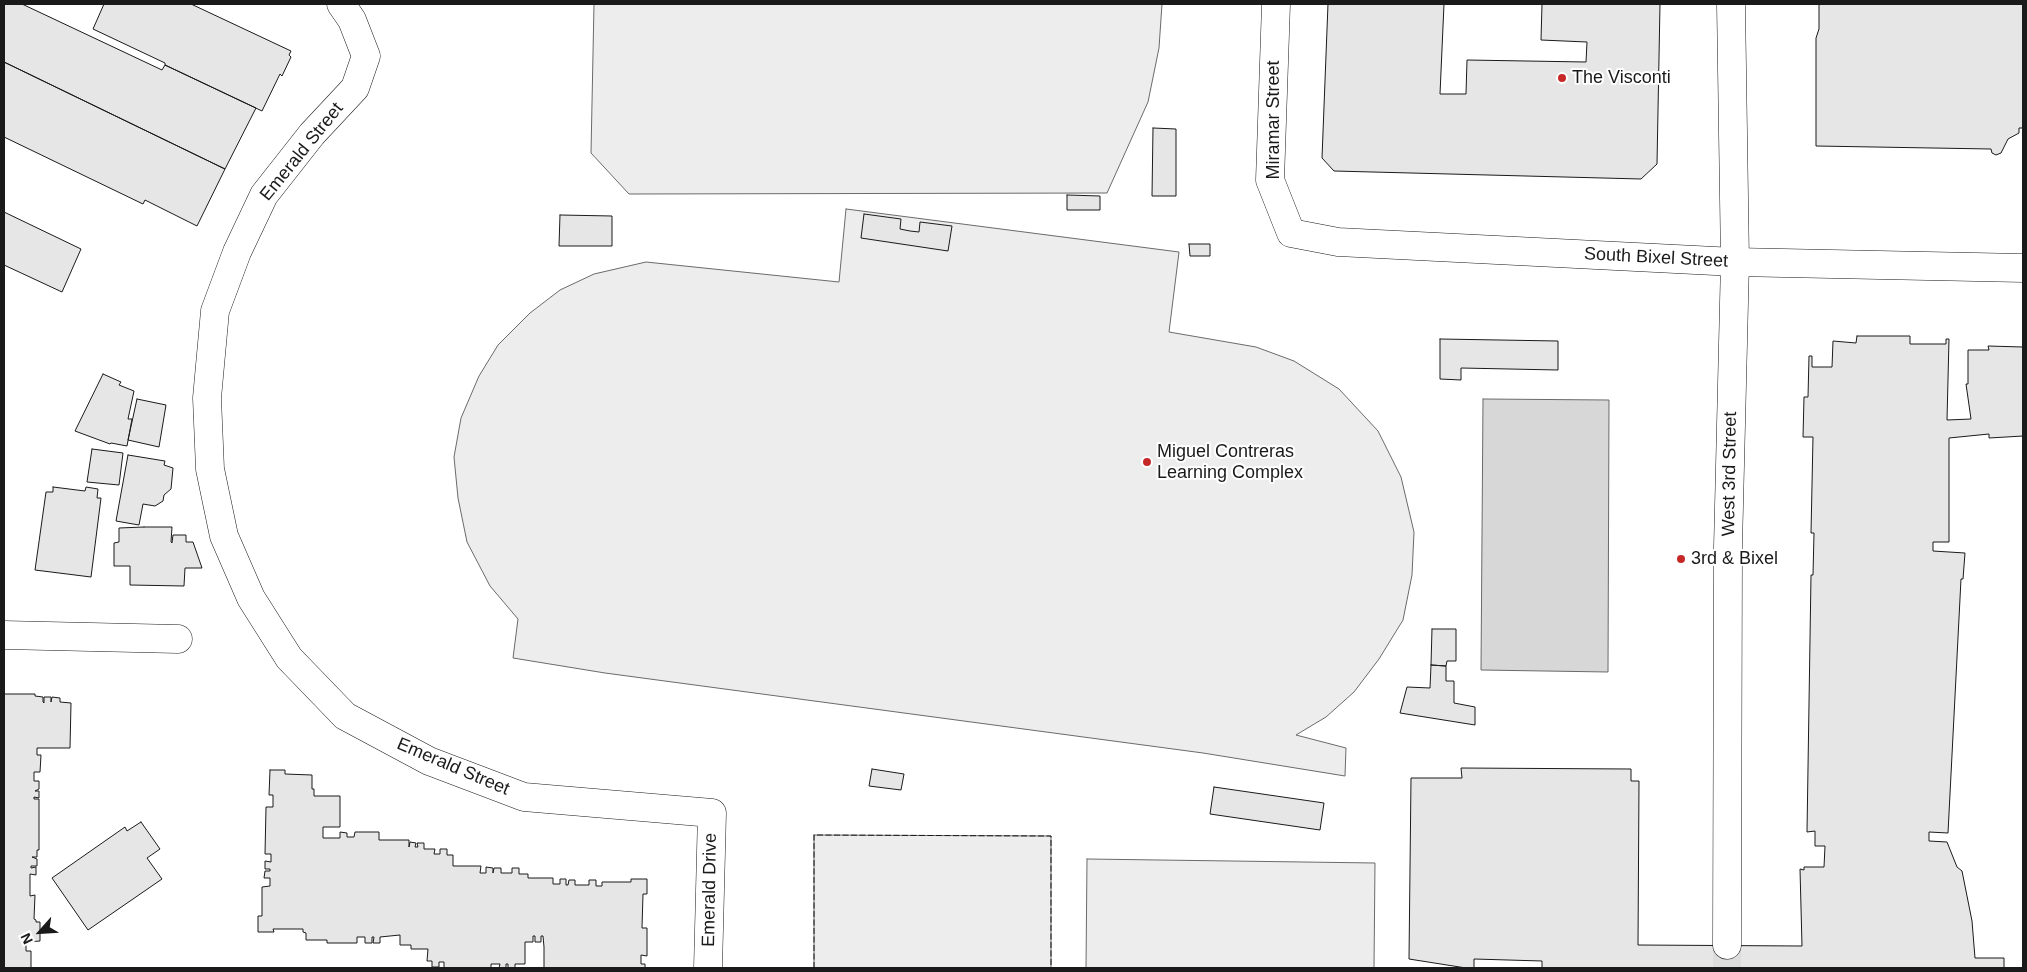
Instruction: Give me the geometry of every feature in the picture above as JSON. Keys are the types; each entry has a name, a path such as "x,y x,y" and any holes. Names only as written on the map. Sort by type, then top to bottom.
{"street":[{"name":"Emerald Street","path":"341,4 352,20 366,56 355,88 312,134 264,195 237,252 215,312 207,398 210,469 224,536 251,598 289,658 346,716 428,761 524,797 712,813"},
{"name":"Miramar Street","path":"1276,4 1270,180 1291,233"},
{"name":"West 3rd Street","path":"1728,945 1728,547 1735,262 1731,4"},
{"name":"South Bixel Street","path":"1291,233 1338,242 1735,262 2023,268"},
{"path":"4,635 178,640"},
{"name":"Emerald Drive","path":"708,968 712,813"}],"shaded area":[{"path":"594,4 1162,4 1159,48 1148,102 1107,193 629,194 591,153"},
{"path":"846,209 1179,252 1169,332 1256,347 1294,361 1339,389 1378,431 1401,477 1414,532 1412,575 1403,620 1379,659 1354,692 1326,717 1296,735 1346,748 1345,776 1203,753 605,673 513,658 518,619 490,586 467,542 458,498 454,457 461,418 479,376 498,345 530,313 560,290 594,274 646,262 839,282"},
{"path":"1483,399 1609,400 1608,672 1481,670"},
{"path":"814,835 1051,836 1051,968 814,968"},
{"path":"1087,859 1375,863 1374,968 1086,968"}],"building":[{"path":"4,4 22,4 162,70 165,65 256,108 225,169 4,62"},
{"path":"104,4 191,4 291,51 289,55 291,57 282,76 280,74 262,111 93,29"},
{"name":"The Visconti","path":"1328,4 1444,4 1440,94 1466,94 1467,60 1586,62 1587,42 1541,40 1542,4 1660,4 1657,164 1641,179 1334,171 1322,158"},
{"path":"1819,4 2023,4 2023,128 2019,128 2019,133 2008,139 2001,153 1996,155 1992,153 1991,149 1816,146 1816,38 1819,29"},
{"path":"4,62 225,169 197,226 145,200 143,204 4,137"},
{"path":"1153,128 1176,129 1176,196 1152,196"},
{"path":"1067,195 1100,196 1100,210 1067,210"},
{"path":"4,212 81,249 62,292 4,265"},
{"path":"864,214 901,219 900,229 910,231 919,232 920,222 952,226 948,251 861,238"},
{"path":"560,215 612,216 612,246 559,246"},
{"path":"1189,244 1210,244 1210,256 1190,256"},
{"path":"1857,336 1910,336 1910,344 1946,344 1946,339 1949,339 1947,420 1971,419 1966,384 1968,384 1968,350 1989,350 1988,346 2023,347 2023,436 1989,438 1989,434 1949,438 1949,542 1933,542 1933,551 1965,553 1963,579 1961,579 1948,833 1929,832 1929,841 1947,842 1957,867 1962,871 1972,921 1975,958 2004,958 2004,968 1542,968 1542,961 1474,959 1474,968 1466,968 1409,959 1411,778 1462,778 1461,768 1631,769 1631,781 1639,781 1638,945 1802,946 1800,869 1804,870 1804,867 1824,867 1825,846 1815,846 1815,831 1807,832 1811,575 1813,575 1814,533 1811,533 1813,437 1803,437 1804,397 1808,397 1809,356 1812,356 1812,367 1832,367 1833,341 1856,343"},
{"path":"1440,339 1558,341 1558,370 1461,368 1461,380 1440,379"},
{"path":"103,374 121,382 119,385 134,391 128,419 132,419 127,446 110,444 75,431"},
{"path":"137,399 166,405 159,447 128,440"},
{"path":"92,449 123,453 119,485 87,482"},
{"path":"128,455 165,461 164,465 173,468 171,489 164,495 163,501 155,506 143,504 139,525 116,521"},
{"path":"53,487 85,491 86,487 98,489 97,498 101,498 91,577 35,570 46,492 53,492"},
{"path":"172,527 172,543 173,535 186,535 186,542 193,542 202,568 185,568 184,586 130,585 130,566 114,566 114,543 119,542 119,528"},
{"path":"1432,629 1456,629 1456,661 1447,661 1446,666 1431,665"},
{"path":"1431,665 1446,666 1446,681 1454,681 1454,703 1475,707 1475,725 1400,713 1407,687 1430,688"},
{"path":"4,694 35,694 35,696 43,697 44,703 44,697 51,697 51,702 52,697 60,698 60,702 71,703 70,748 37,748 37,755 41,755 40,772 34,772 34,781 39,781 39,789 35,791 39,791 39,798 34,797 34,799 39,799 39,850 37,850 37,857 32,857 37,859 37,866 31,866 31,868 36,867 36,875 30,874 30,896 35,895 34,919 36,922 40,922 40,941 26,942 26,951 31,951 31,968 4,968"},
{"path":"872,769 904,774 901,790 869,786"},
{"path":"270,770 285,770 285,774 312,775 314,796 340,796 340,827 323,827 323,838 340,838 340,832 347,833 347,837 354,837 355,832 379,832 379,840 409,840 409,847 410,842 416,843 415,847 418,847 417,843 424,843 424,849 435,849 434,854 440,854 440,849 447,849 447,855 453,855 453,866 481,866 480,873 486,873 486,867 493,868 493,873 494,868 501,868 501,873 512,873 512,868 519,868 519,874 528,874 528,878 553,878 553,884 560,884 560,879 566,879 566,885 568,885 569,880 575,880 575,885 589,885 589,880 596,880 596,886 602,886 602,882 631,882 631,879 647,879 647,894 643,894 642,928 647,928 647,956 641,955 641,964 645,964 645,968 544,968 543,936 541,936 541,942 535,942 535,936 533,936 533,942 525,942 525,964 515,964 515,968 508,968 508,964 506,964 506,968 499,968 500,964 491,964 491,968 444,968 444,962 439,962 439,967 432,967 432,961 427,961 428,949 411,949 411,945 400,945 400,935 380,937 380,943 373,943 374,937 372,937 372,943 365,943 365,937 357,937 357,943 327,943 327,940 306,940 306,933 303,932 303,929 273,929 274,932 258,932 258,916 262,916 262,887 270,886 270,878 264,878 265,871 270,871 270,869 265,869 265,861 271,862 271,854 265,854 266,807 273,807 273,795 269,795"},
{"path":"1214,787 1324,803 1320,830 1210,814"},
{"path":"141,822 160,849 147,858 162,879 88,930 52,878 125,827 127,831"}],"tunnel":[{"path":"1727,945 1727,968"}],"fence":[{"path":"814,968 814,835 1051,836 1051,968"}],"place":[{"name":"The Visconti","path":"1562,78"},
{"name":"Miguel Contreras Learning Complex","path":"1147,462"},
{"name":"3rd & Bixel","path":"1681,559"}]}
